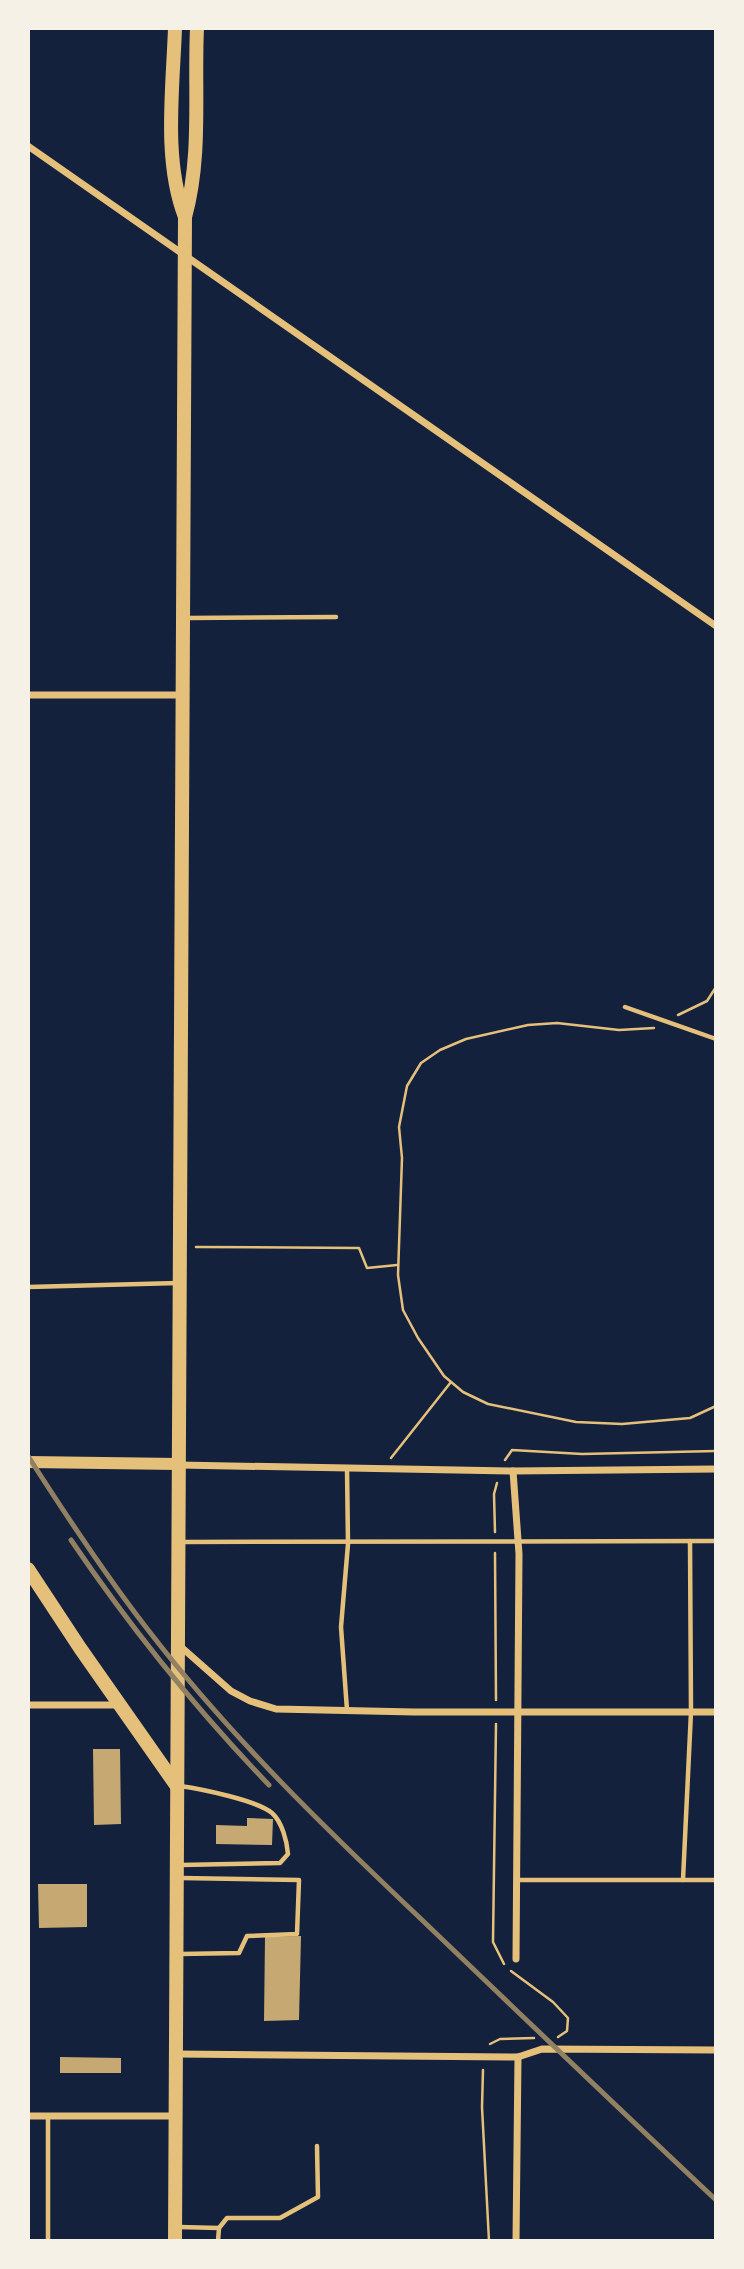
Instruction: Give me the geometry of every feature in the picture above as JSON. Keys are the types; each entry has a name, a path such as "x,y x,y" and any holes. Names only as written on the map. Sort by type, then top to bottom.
{"main road":[{"path":"175,28 172,160 180,205 185,217"},
{"path":"175,2234 185,217 194,168 197,28"},
{"path":"28,1569 176,1785"}],"street":[{"path":"28,146 716,626"},
{"path":"28,695 181,695"},
{"path":"28,1462 513,1471 716,1469"},
{"path":"513,1471 518,1540 516,1959"},
{"path":"177,1644 217,1680 250,1701 276,1709 518,1713 716,1712"},
{"path":"28,1705 120,1705"},
{"path":"175,2054 518,2057 542,2049 716,2050"},
{"path":"516,2241 518,2057"},
{"path":"28,2116 175,2116"}],"lane":[{"path":"182,618 336,617"},
{"path":"625,1007 716,1040"},
{"path":"28,1287 179,1283"},
{"path":"347,1468 348,1541 341,1627 347,1710"},
{"path":"683,1880 691,1712 690,1541"},
{"path":"178,1542 716,1541"},
{"path":"176,1785 252,1803 271,1812 279,1822 288,1854 284,1861 265,1865 176,1871"},
{"path":"176,1871 299,1880 297,1934 247,1936 239,1953 177,1954"},
{"path":"517,1880 716,1880"},
{"path":"48,2116 48,2241"},
{"path":"218,2241 219,2228 227,2218 280,2218 318,2197 317,2146"},
{"path":"175,2234 219,2228"}],"path":[{"path":"716,987 708,1001 677,1015 670,1022 650,1029 619,1030 557,1023 528,1026 466,1039 440,1050 421,1063 407,1086 399,1127 402,1158 398,1265 403,1310 418,1338 444,1376 463,1392 488,1404 576,1422 622,1424 690,1418 716,1406"},
{"path":"179,1247 359,1248 367,1268 398,1265"},
{"path":"382,1469 451,1382"},
{"path":"512,1450 582,1454 716,1451"},
{"path":"489,2241 482,2108 484,2057 491,2042 500,2039 521,2040"}],"building":[{"path":"93,1749 120,1749 121,1824 94,1825"},
{"path":"247,1818 273,1819 272,1845 216,1844 216,1825 247,1826"},
{"path":"38,1884 87,1884 87,1927 39,1928"},
{"path":"301,1936 299,2020 264,2021 265,1937"},
{"path":"60,2057 121,2058 121,2073 60,2073"}],"railway":[{"path":"28,1456 135,1613 247,1746 350,1851 716,2200"},
{"path":"71,1540 165,1667 269,1785"}]}
